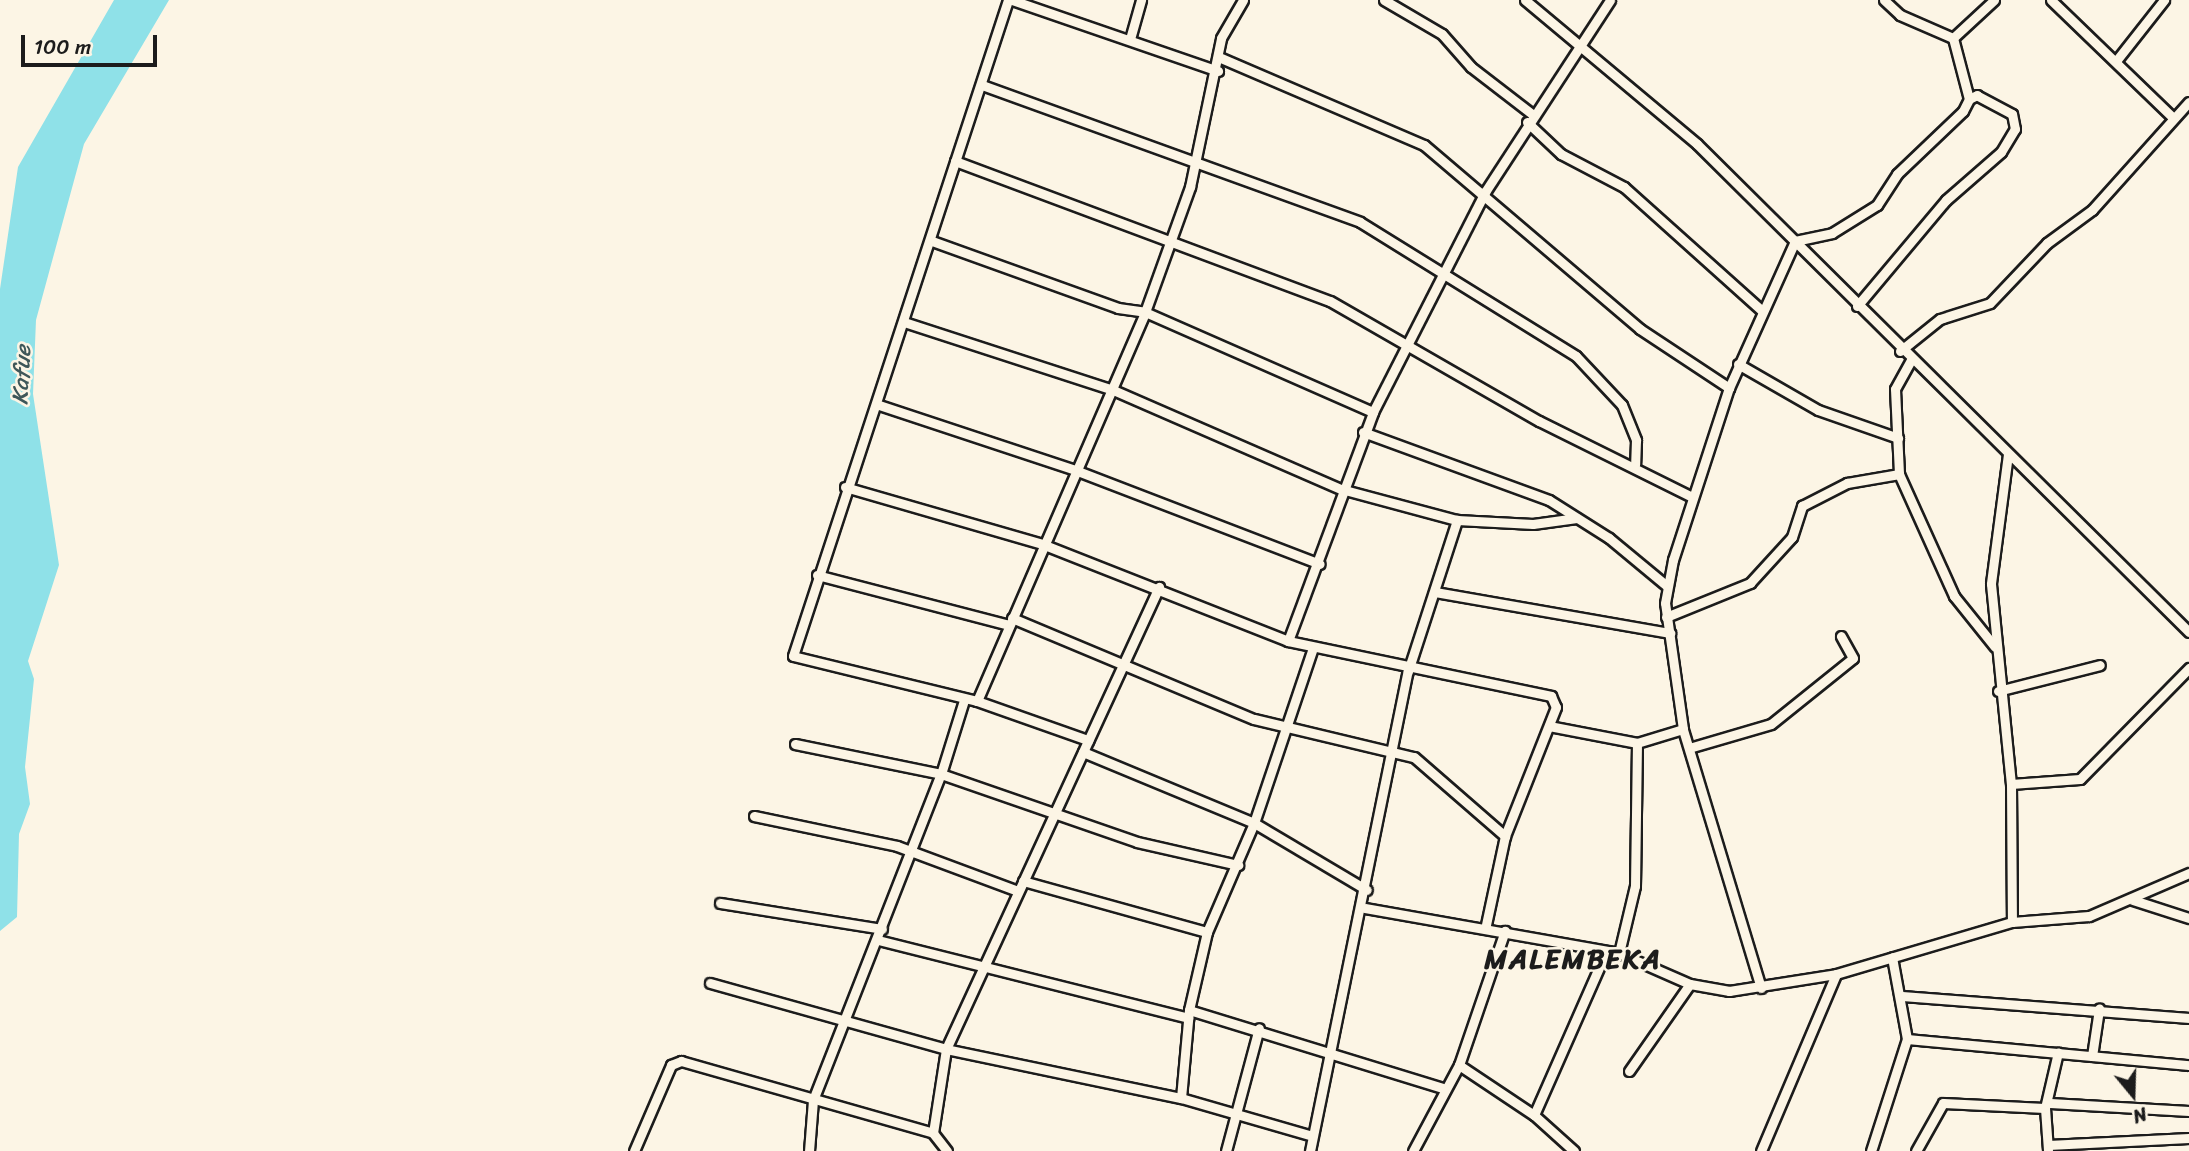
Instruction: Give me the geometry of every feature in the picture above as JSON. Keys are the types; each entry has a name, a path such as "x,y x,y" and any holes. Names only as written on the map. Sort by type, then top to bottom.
{"street":[{"path":"1088,740 977,701 795,659 817,575 845,487 932,241 1010,0 1218,71"},
{"path":"1043,11 1048,0"},
{"path":"1129,39 1141,0"},
{"path":"977,701 1042,544 1113,390 1145,312 1197,164 1221,58 1221,38 1243,0"},
{"path":"1384,0 1442,34 1471,67 1530,118 1561,154 1624,187 1762,311"},
{"path":"1525,0 1579,48 1697,144 1900,351 2189,632"},
{"path":"1288,641 1320,564 1341,489 1363,432 1443,271 1485,192 1530,118 1610,0"},
{"path":"1884,0 1899,15 1953,38"},
{"path":"1953,38 1994,0"},
{"path":"2051,0 2173,118"},
{"path":"2116,61 2164,0"},
{"path":"1953,38 1969,99"},
{"path":"1221,58 1401,131 1485,192 1640,329 1729,388"},
{"path":"982,85 1197,164 1310,199 1443,271 1576,356 1609,385 1636,440 1635,464"},
{"path":"1795,241 1832,233 1877,205 1897,174 1969,99 1977,95 2012,114 2015,129 2001,152 1945,200 1857,306"},
{"path":"1900,351 1940,319 1990,303 2047,243 2092,210 2189,102"},
{"path":"956,161 1318,296 1539,421 1635,464 1692,497"},
{"path":"932,241 1118,308 1145,312 1373,412"},
{"path":"1761,988 1734,890 1696,788 1683,729 1666,617 1667,586 1692,497 1729,388 1795,241"},
{"path":"904,322 1113,390 1341,489 1457,520 1533,524 1577,517"},
{"path":"1911,360 1895,389 1899,474 1954,596 1996,649"},
{"path":"1738,365 1818,410 1899,438"},
{"path":"876,404 1075,470 1320,564"},
{"path":"1363,432 1549,500 1577,517 1667,586"},
{"path":"2008,454 1992,584 1997,691 2011,784 2012,922"},
{"path":"1666,617 1750,583 1792,537 1801,506 1847,483 1899,474"},
{"path":"845,487 1042,544 1160,587 1288,641 1408,671 1551,696 1556,707 1505,835 1486,925"},
{"path":"1313,1150 1365,908 1408,671 1457,520"},
{"path":"817,575 1010,621 1122,669 1288,729 1426,763 1505,835"},
{"path":"933,1133 946,1049 979,969 1160,587"},
{"path":"1435,592 1670,633"},
{"path":"1689,748 1771,724 1853,658 1841,636"},
{"path":"1181,1098 1189,1014 1207,932 1254,823 1288,729 1313,648"},
{"path":"1997,691 2100,665"},
{"path":"2011,784 2080,779 2189,668"},
{"path":"809,1151 813,1100 942,774 964,700"},
{"path":"1549,726 1637,743 1683,729"},
{"path":"1619,953 1634,886 1637,743"},
{"path":"795,744 942,774 1161,849 1238,864"},
{"path":"1083,752 1254,823 1367,890"},
{"path":"754,816 910,853 1018,891"},
{"path":"1365,908 1486,925 1619,953 1690,984 1729,992 1836,974 2012,922 2069,920 2133,900 2189,873"},
{"path":"1023,881 1207,932"},
{"path":"2133,900 2189,918"},
{"path":"720,903 882,929"},
{"path":"1413,1151 1442,1088 1459,1065 1505,931"},
{"path":"878,940 979,969 1259,1028 1442,1088"},
{"path":"1534,1115 1606,952"},
{"path":"1871,1151 1908,1039 1902,996 1892,957"},
{"path":"1761,1151 1836,974"},
{"path":"710,983 844,1017 946,1049 1181,1098 1314,1136"},
{"path":"1629,1071 1690,984"},
{"path":"1902,996 2189,1018"},
{"path":"2092,1056 2099,1009"},
{"path":"1226,1151 1259,1028"},
{"path":"1908,1039 2189,1065"},
{"path":"2058,1052 2047,1105 2048,1148 2189,1138"},
{"path":"634,1151 676,1061 933,1133 947,1151"},
{"path":"1459,1065 1534,1115 1574,1151"},
{"path":"1916,1151 1943,1104 2189,1111"}],"water":[{"name":"Kafue","path":"114,0 169,0 84,144 36,320 33,394 59,565 28,661 34,679 25,767 30,804 19,834 17,917 0,931 0,289 18,167"}],"district":[{"name":"MALEMBEKA","path":"1573,959"}]}
